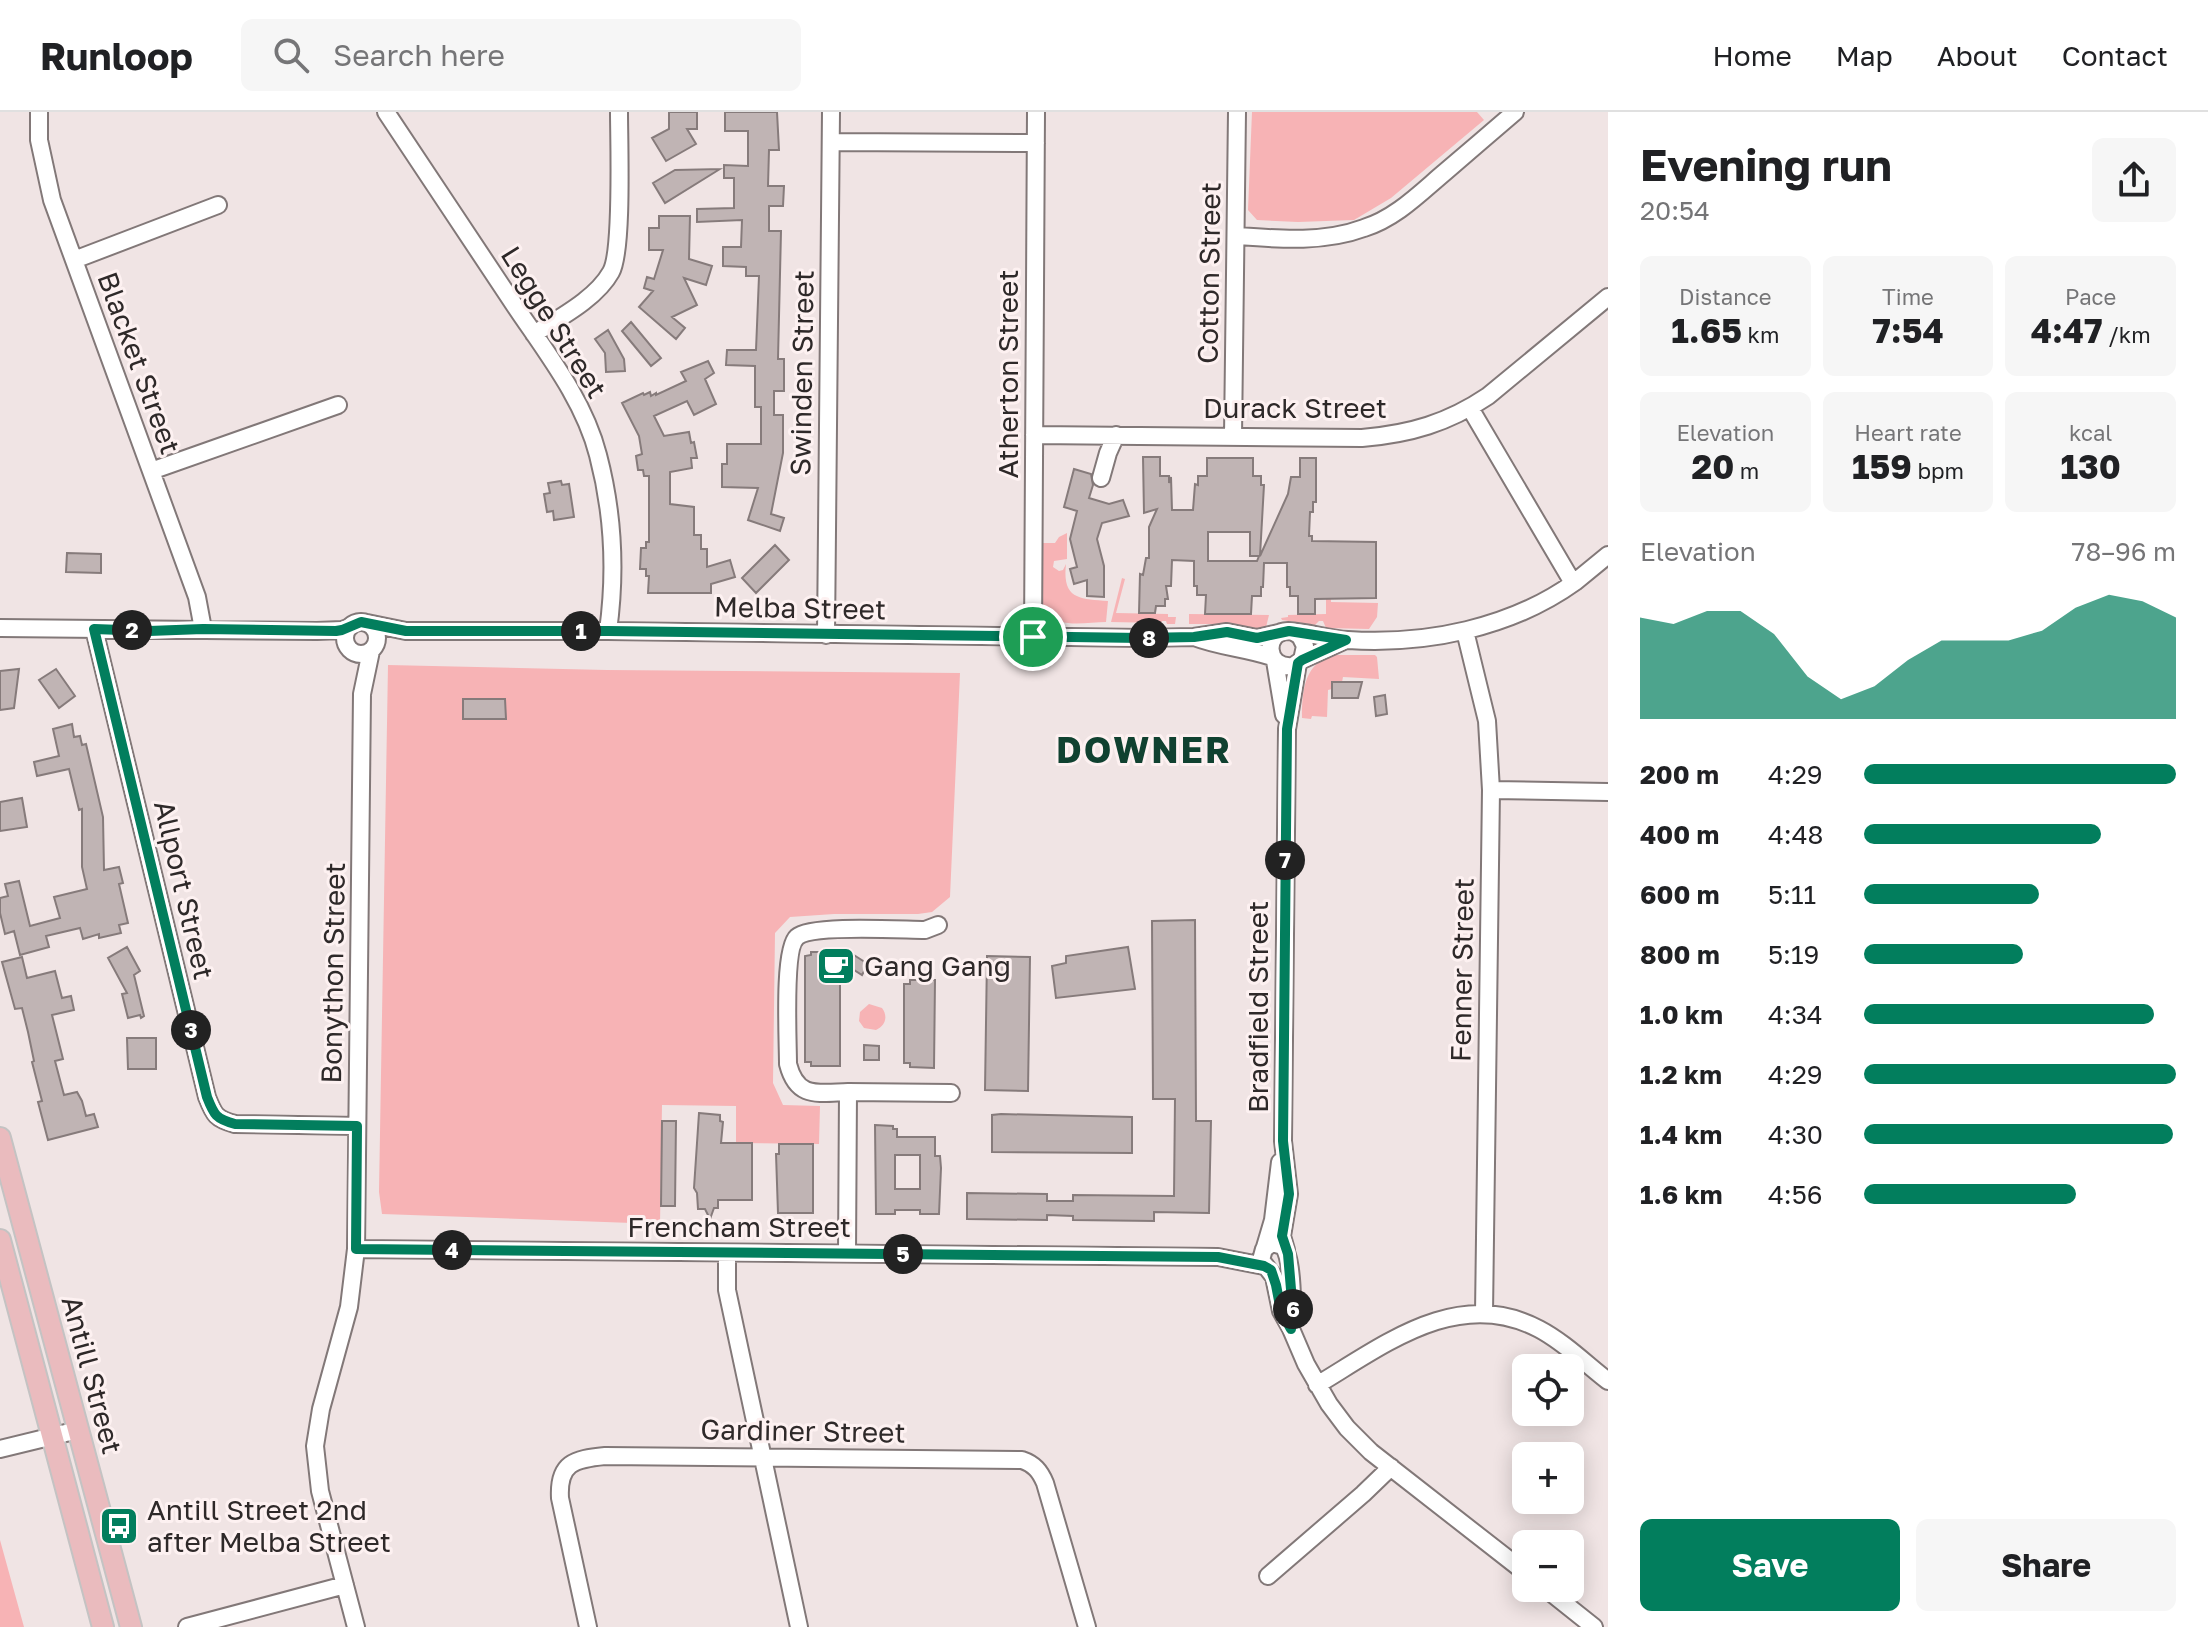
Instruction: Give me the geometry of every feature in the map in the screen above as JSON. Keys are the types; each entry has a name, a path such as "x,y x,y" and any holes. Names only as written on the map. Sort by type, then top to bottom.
{"main road":[{"name":"Antill Street","path":"0,1138 131,1627"},
{"name":"Antill Street","path":"0,1240 103,1627"}],"street":[{"name":"Blacket Street","path":"39,112 39,140 52,200 197,597 203,629"},
{"name":"Legge Street","path":"386,112 571,392 598,453 612,529 608,631"},
{"path":"534,334 588,299 612,271 617,248 619,112"},
{"name":"Swinden Street","path":"826,635 831,112"},
{"name":"Atherton Street","path":"1033,637 1036,112"},
{"name":"Cotton Street","path":"1233,436 1237,112"},
{"path":"1236,236 1308,238 1366,228 1386,219 1410,202 1515,112"},
{"path":"831,142 1036,143"},
{"path":"74,260 218,205"},
{"name":"Durack Street","path":"1034,435 1362,438 1424,428 1470,408 1488,396 1608,297"},
{"path":"151,471 338,405"},
{"path":"1470,408 1573,583"},
{"path":"1101,478 1116,435"},
{"name":"Melba Street","path":"0,628 317,631 342,630 358,625 406,631 1033,637 1194,637 1227,632 1257,638 1289,632 1346,640 1416,640 1500,621 1573,583 1608,555"},
{"path":"358,625 375,630 377,636 373,648 358,653 349,648 346,637 358,625"},
{"name":"Allport Street","path":"94,629 207,1097 214,1115 235,1124 357,1126"},
{"name":"Melba Street","path":"317,631 349,648"},
{"name":"Melba Street","path":"373,648 406,631"},
{"name":"Fenner Street","path":"1465,631 1487,721 1491,790 1484,1313"},
{"path":"1289,632 1300,636 1305,646 1300,661 1288,667 1273,659 1271,642 1274,638 1289,632"},
{"name":"Melba Street","path":"1194,637 1217,646 1242,648 1273,659"},
{"name":"Melba Street","path":"1300,661 1346,640"},
{"name":"Bonython Street","path":"349,648 362,694"},
{"name":"Bonython Street","path":"356,1627 320,1491 315,1446 321,1409 349,1307 356,1249 362,694 373,648"},
{"name":"Bradfield Street","path":"1273,659 1287,729"},
{"name":"Bradfield Street","path":"1264,1248 1273,1220 1283,1141 1287,729 1300,661"},
{"path":"1491,790 1608,792"},
{"path":"938,925 925,930 819,930 799,935 792,945 789,962 788,1064 792,1079 803,1090 951,1093"},
{"path":"847,1253 848,1092"},
{"name":"Bradfield Street","path":"1283,1141 1289,1194 1282,1236 1292,1301 1291,1329"},
{"path":"1276,1243 1287,1255 1282,1269 1268,1268 1261,1256 1264,1248 1276,1243"},
{"name":"Frencham Street","path":"356,1249 1218,1257 1264,1248"},
{"path":"727,1253 727,1290 799,1627"},
{"name":"Frencham Street","path":"1218,1257 1268,1268"},
{"name":"Bradfield Street","path":"1268,1268 1276,1285 1281,1311 1317,1385 1347,1428 1371,1452 1512,1562"},
{"path":"1317,1385 1405,1333 1432,1321 1484,1313 1541,1330 1608,1381"},
{"path":"0,1449 78,1430"},
{"name":"Gardiner Street","path":"588,1627 559,1484 567,1466 582,1459 605,1456 1013,1459 1032,1463 1045,1483 1087,1627"},
{"path":"1268,1576 1391,1467"},
{"path":"187,1627 345,1585"},
{"path":"1563,1602 1594,1627"}],"shaded area":[{"path":"1252,112 1477,112 1484,120 1391,198 1354,220 1298,222 1257,220 1248,210"},
{"path":"1067,533 1067,559 1054,561 1053,567 1059,571 1066,564 1067,584 1075,595 1108,601 1106,622 1067,623 1043,613 1042,543 1055,543"},
{"path":"1122,578 1125,579 1116,613 1168,614 1168,617 1176,617 1175,624 1167,624 1166,621 1111,622"},
{"path":"1330,578 1331,602 1378,603 1377,617 1369,629 1326,628 1323,621 1315,625 1282,620 1288,615 1326,614 1326,579"},
{"path":"1189,614 1269,615 1266,627 1255,631 1230,624 1189,624"},
{"path":"1334,655 1375,655 1379,679 1343,677 1342,682 1332,682 1332,689 1328,690 1327,717 1302,718 1307,678 1317,664"},
{"path":"388,665 960,673 950,897 932,912 918,914 790,917 775,933 773,1083 783,1105 820,1106 819,1144 736,1143 736,1106 662,1105 660,1224 382,1214 379,1192"},
{"path":"869,1004 882,1008 885,1014 884,1023 876,1030 864,1028 859,1021 860,1012"},
{"path":"0,1540 24,1627 0,1627"}],"building":[{"path":"669,112 697,112 697,129 687,129 696,144 666,161 652,138 669,129"},
{"path":"725,112 777,112 779,150 769,150 768,186 784,186 783,206 769,206 769,231 781,231 778,359 784,359 784,391 774,391 774,415 783,415 783,453 771,514 784,518 780,531 748,520 758,488 722,487 722,464 727,464 727,444 761,444 761,407 755,407 755,366 726,365 727,350 756,350 759,276 746,276 746,267 723,266 723,247 741,247 742,220 697,222 697,209 734,208 734,178 724,178 724,165 748,166 748,131 725,131"},
{"path":"720,169 665,203 653,183 675,170"},
{"path":"659,216 690,216 689,259 712,266 706,285 684,278 697,305 672,317 685,328 676,339 639,307 653,291 644,288 647,277 654,279 663,250 649,250 649,228 659,228"},
{"path":"631,322 661,358 651,366 622,331"},
{"path":"608,330 624,359 625,371 606,372 605,353 595,339"},
{"path":"708,361 714,373 705,379 716,404 694,415 687,401 654,416 664,436 689,432 697,458 691,458 692,468 670,472 670,504 694,507 694,535 701,535 701,549 707,549 707,567 730,560 735,577 711,584 711,593 648,593 649,576 646,576 646,569 640,569 641,548 646,548 646,542 649,542 649,476 638,470 636,456 642,454 639,436 622,403 643,393 656,395 686,381 681,372"},
{"path":"1143,457 1160,457 1160,476 1169,476 1169,483 1171,477 1172,510 1193,510 1195,484 1198,485 1198,476 1207,476 1207,458 1253,458 1253,476 1261,476 1261,485 1264,485 1260,556 1288,494 1291,477 1300,477 1300,458 1316,458 1316,502 1313,502 1313,512 1310,512 1309,536 1312,536 1312,541 1376,542 1376,598 1315,599 1315,614 1298,614 1298,596 1290,596 1290,587 1287,587 1287,563 1264,563 1261,596 1252,596 1251,614 1205,614 1206,595 1197,595 1197,586 1194,586 1194,561 1172,560 1171,586 1166,586 1168,599 1165,599 1165,606 1156,606 1155,613 1139,613 1140,574 1143,575 1146,558 1149,558 1149,527 1157,509 1144,513","holes":["1208,532 1250,532 1250,556 1259,556 1257,561 1208,561"]},
{"path":"1074,469 1091,474 1093,485 1089,498 1109,504 1123,500 1129,516 1102,523 1097,539 1104,566 1104,597 1087,596 1087,580 1074,584 1070,569 1077,567 1070,539 1077,511 1064,507"},
{"path":"561,481 562,485 569,484 574,517 554,520 553,511 547,512 544,494 550,493 548,483"},
{"path":"775,545 789,560 756,593 742,578"},
{"path":"67,553 101,554 101,573 66,572"},
{"path":"19,669 14,708 0,710 0,671"},
{"path":"56,669 75,696 59,708 39,680"},
{"path":"1332,682 1362,682 1358,698 1332,698"},
{"path":"1385,695 1387,714 1376,716 1374,697"},
{"path":"463,699 505,699 506,719 463,719"},
{"path":"72,724 74,737 80,736 82,745 86,744 103,817 104,870 119,867 123,883 119,884 128,923 119,925 121,933 99,938 99,934 83,939 80,928 46,936 49,947 20,955 14,931 5,934 0,913 0,898 8,896 5,884 19,881 30,926 60,918 54,897 87,889 82,867 82,809 79,810 69,769 37,776 34,762 59,756 53,729"},
{"path":"22,798 27,827 0,831 0,802"},
{"path":"1195,920 1196,1121 1211,1121 1209,1213 1154,1212 1154,1221 1073,1220 1073,1216 1047,1215 1047,1220 967,1219 967,1193 1047,1194 1047,1201 1073,1201 1073,1195 1174,1196 1175,1099 1153,1099 1152,921"},
{"path":"127,947 140,971 134,975 144,1016 141,1018 140,1015 128,1018 122,994 127,993 108,958"},
{"path":"1128,947 1135,989 1056,998 1052,966 1066,963 1066,956"},
{"path":"811,952 849,952 868,964 862,975 840,961 840,1066 811,1066 811,1062 805,1062 805,956 811,955"},
{"path":"987,956 1030,957 1028,1091 985,1090"},
{"path":"22,957 27,978 55,971 62,998 71,996 74,1010 52,1015 63,1059 55,1061 64,1095 77,1092 86,1116 94,1114 98,1127 48,1140 38,1102 42,1101 22,1008 15,1009 2,962"},
{"path":"910,980 935,980 934,1068 910,1067 910,1063 904,1063 904,984 910,984"},
{"path":"127,1038 156,1038 156,1069 128,1069"},
{"path":"864,1045 879,1046 879,1060 864,1060"},
{"path":"699,1113 720,1115 723,1122 721,1143 752,1143 752,1200 718,1200 718,1208 714,1208 710,1219 705,1209 698,1209 694,1188"},
{"path":"992,1115 1132,1117 1132,1153 992,1152"},
{"path":"662,1121 676,1121 675,1206 661,1206"},
{"path":"875,1125 893,1126 897,1129 897,1137 935,1137 935,1156 940,1156 941,1168 939,1214 895,1210 895,1214 876,1214","holes":["895,1155 920,1155 920,1189 895,1189"]},
{"path":"779,1144 813,1144 813,1213 778,1213 776,1154 779,1154"}],"place":[{"name":"Gang Gang","path":"836,966"},
{"name":"Antill Street 2nd after Melba Street","path":"119,1526"}],"district":[{"name":"DOWNER","path":"1144,750"}],"route":[{"path":"361,622 406,631 1033,637 1160,638 1227,632 1263,638 1289,631 1346,640 1298,663 1287,729 1283,1141 1289,1194 1282,1236 1288,1254 1293,1310 1291,1329 1281,1311 1271,1270 1218,1257 356,1249 357,1126 235,1124 214,1115 207,1097 94,629 336,631 361,622"}]}
